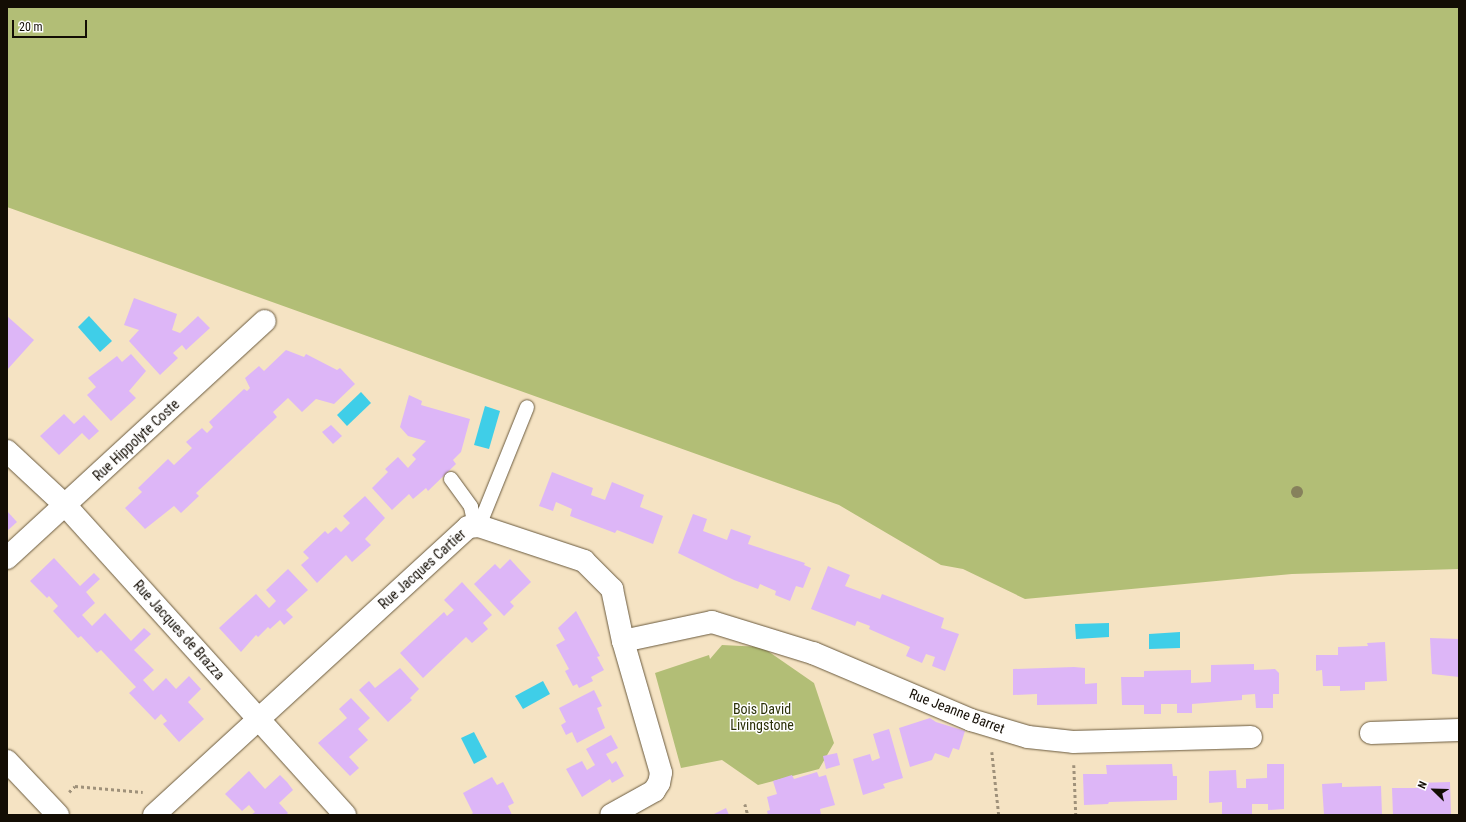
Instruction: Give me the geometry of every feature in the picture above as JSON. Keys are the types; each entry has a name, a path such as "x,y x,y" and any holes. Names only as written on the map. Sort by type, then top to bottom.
{"street":[{"name":"Rue Hippolyte Coste","path":"7,558 66,506 265,321"},
{"name":"Rue Jacques de Brazza","path":"7,451 66,506 345,815"},
{"name":"Rue Jacques Cartier","path":"154,815 468,527 477,526 584,561 612,589 623,641 661,773 659,783 654,791 611,815"},
{"name":"Rue Jeanne Barret","path":"623,641 712,622 813,653 990,726 1028,737 1074,742 1251,737"},
{"path":"1371,733 1459,730"},
{"path":"7,762 55,811"}],"lane":[{"path":"477,526 526,408"},
{"path":"451,480 471,507 477,526"}],"path":[{"path":"990,726 998,815"},
{"path":"1074,742 1076,815"},
{"path":"55,811 75,786 140,790 144,793"},
{"path":"745,804 748,815"}],"green space":[{"path":"7,7 1459,7 1459,569 1292,574 1025,599 963,569 941,565 839,505 7,207"},
{"name":"Bois David Livingstone","path":"722,645 762,647 814,683 834,743 819,769 758,785 722,760 681,768 655,673 709,655 710,659"}],"water":[{"path":"89,316 112,341 100,352 78,327"},
{"path":"361,392 371,403 347,426 337,415"},
{"path":"485,406 500,411 489,449 474,445"},
{"path":"1109,623 1109,637 1076,639 1075,624"},
{"path":"1180,632 1180,648 1149,649 1149,634"},
{"path":"543,681 550,694 523,709 515,696"},
{"path":"474,732 487,757 474,764 461,738"}],"building":[{"path":"134,298 177,314 172,330 180,333 198,316 210,328 186,350 182,345 173,353 178,358 160,375 129,341 139,330 124,325"},
{"path":"7,316 34,340 7,370"},
{"path":"286,350 304,357 306,354 337,370 340,368 355,384 334,404 316,399 302,412 288,398 273,412 277,417 196,493 199,496 181,513 174,506 145,529 125,508 142,492 138,488 168,459 174,465 192,448 186,442 202,428 207,433 213,427 209,422 244,389 247,391 250,388 245,378 259,366 264,371"},
{"path":"131,354 146,371 129,391 136,398 111,421 87,395 96,387 88,378 117,356 122,362"},
{"path":"409,395 422,401 421,405 470,419 461,452 453,460 456,464 428,491 426,488 413,499 409,494 392,510 372,488 388,472 385,469 398,457 408,468 416,459 412,455 426,441 408,436 400,427"},
{"path":"64,414 74,424 84,415 99,431 89,440 82,433 59,455 40,436"},
{"path":"331,425 342,436 333,444 322,432"},
{"path":"552,472 593,488 591,495 605,500 612,482 644,495 640,507 663,516 653,544 617,530 615,533 570,516 572,509 556,502 553,511 539,506"},
{"path":"365,496 385,518 365,539 371,545 352,562 346,555 317,583 301,565 309,558 303,552 325,531 328,534 336,527 341,532 350,523 343,516"},
{"path":"7,511 17,522 7,531"},
{"path":"693,514 707,519 703,531 727,540 731,529 751,536 748,544 805,563 804,565 811,568 803,588 796,586 790,601 775,595 776,591 760,584 758,589 734,580 678,553"},
{"path":"54,558 80,586 94,573 100,579 86,592 95,603 82,615 92,626 105,613 131,641 144,628 151,634 134,650 154,670 143,680 153,691 166,678 176,689 189,676 201,689 188,702 204,719 179,742 163,724 167,721 161,714 155,720 129,693 136,687 101,650 97,653 81,636 78,638 53,611 58,606 49,596 47,598 30,581"},
{"path":"510,559 531,582 510,602 514,606 504,616 474,584 495,564 500,569"},
{"path":"828,566 850,575 845,586 880,599 882,594 944,618 941,628 959,634 945,671 932,666 935,657 926,654 922,663 906,656 910,647 869,629 870,626 857,621 855,626 811,609"},
{"path":"288,569 308,590 286,610 293,617 284,625 280,620 270,629 268,627 258,637 256,635 241,652 219,628 256,594 269,608 276,601 266,590"},
{"path":"462,582 492,615 483,623 488,629 472,643 466,637 423,678 400,653 444,612 447,616 454,610 444,600"},
{"path":"576,611 600,656 597,657 604,670 591,677 593,681 579,688 577,684 573,686 565,671 569,669 556,645 565,640 558,628"},
{"path":"1430,638 1459,639 1459,677 1432,674"},
{"path":"1385,642 1387,681 1365,682 1365,690 1340,691 1340,686 1323,686 1322,670 1316,671 1316,655 1338,655 1338,647 1368,646 1367,643"},
{"path":"1254,664 1254,670 1275,669 1279,673 1279,694 1273,694 1273,708 1256,708 1255,694 1242,695 1242,700 1192,704 1192,713 1177,713 1177,704 1161,704 1161,714 1144,714 1144,705 1122,705 1121,677 1144,677 1144,671 1191,670 1191,683 1211,682 1211,665"},
{"path":"400,668 419,689 410,698 412,700 388,722 359,690 369,681 375,688"},
{"path":"1085,668 1085,684 1097,683 1097,704 1037,705 1037,694 1013,695 1013,669"},
{"path":"594,690 602,706 597,708 605,728 577,743 572,732 566,735 561,725 566,722 559,708"},
{"path":"351,698 370,718 358,729 368,740 349,757 359,768 350,776 318,743 347,718 339,709"},
{"path":"930,718 936,722 965,731 959,750 953,748 949,758 935,753 932,760 910,767 899,728"},
{"path":"889,729 903,778 883,784 885,788 863,795 853,759 870,754 872,761 880,758 873,734"},
{"path":"611,735 618,748 606,754 612,764 616,761 624,776 612,783 610,779 582,797 566,769 582,761 587,770 595,765 586,749"},
{"path":"837,753 840,765 826,769 823,756"},
{"path":"1172,764 1173,776 1177,776 1177,800 1109,802 1108,804 1084,805 1083,774 1107,774 1106,765"},
{"path":"1267,764 1284,764 1284,809 1268,810 1268,804 1252,804 1252,815 1222,815 1222,802 1209,803 1209,771 1236,770 1237,788 1246,788 1246,779 1267,778"},
{"path":"249,771 265,789 280,775 287,782 293,790 279,803 288,813 286,815 251,815 255,812 249,805 242,811 225,794"},
{"path":"817,772 819,777 826,775 835,805 820,809 821,815 768,815 767,811 770,810 767,797 777,794 773,781 792,775 794,779"},
{"path":"492,777 497,785 503,782 514,803 508,806 512,815 470,815 473,813 463,793"},
{"path":"1450,782 1451,815 1393,815 1392,788 1417,788 1417,783"},
{"path":"1342,783 1342,787 1381,786 1382,815 1324,815 1322,784"},
{"path":"726,808 729,815 712,815"}]}
